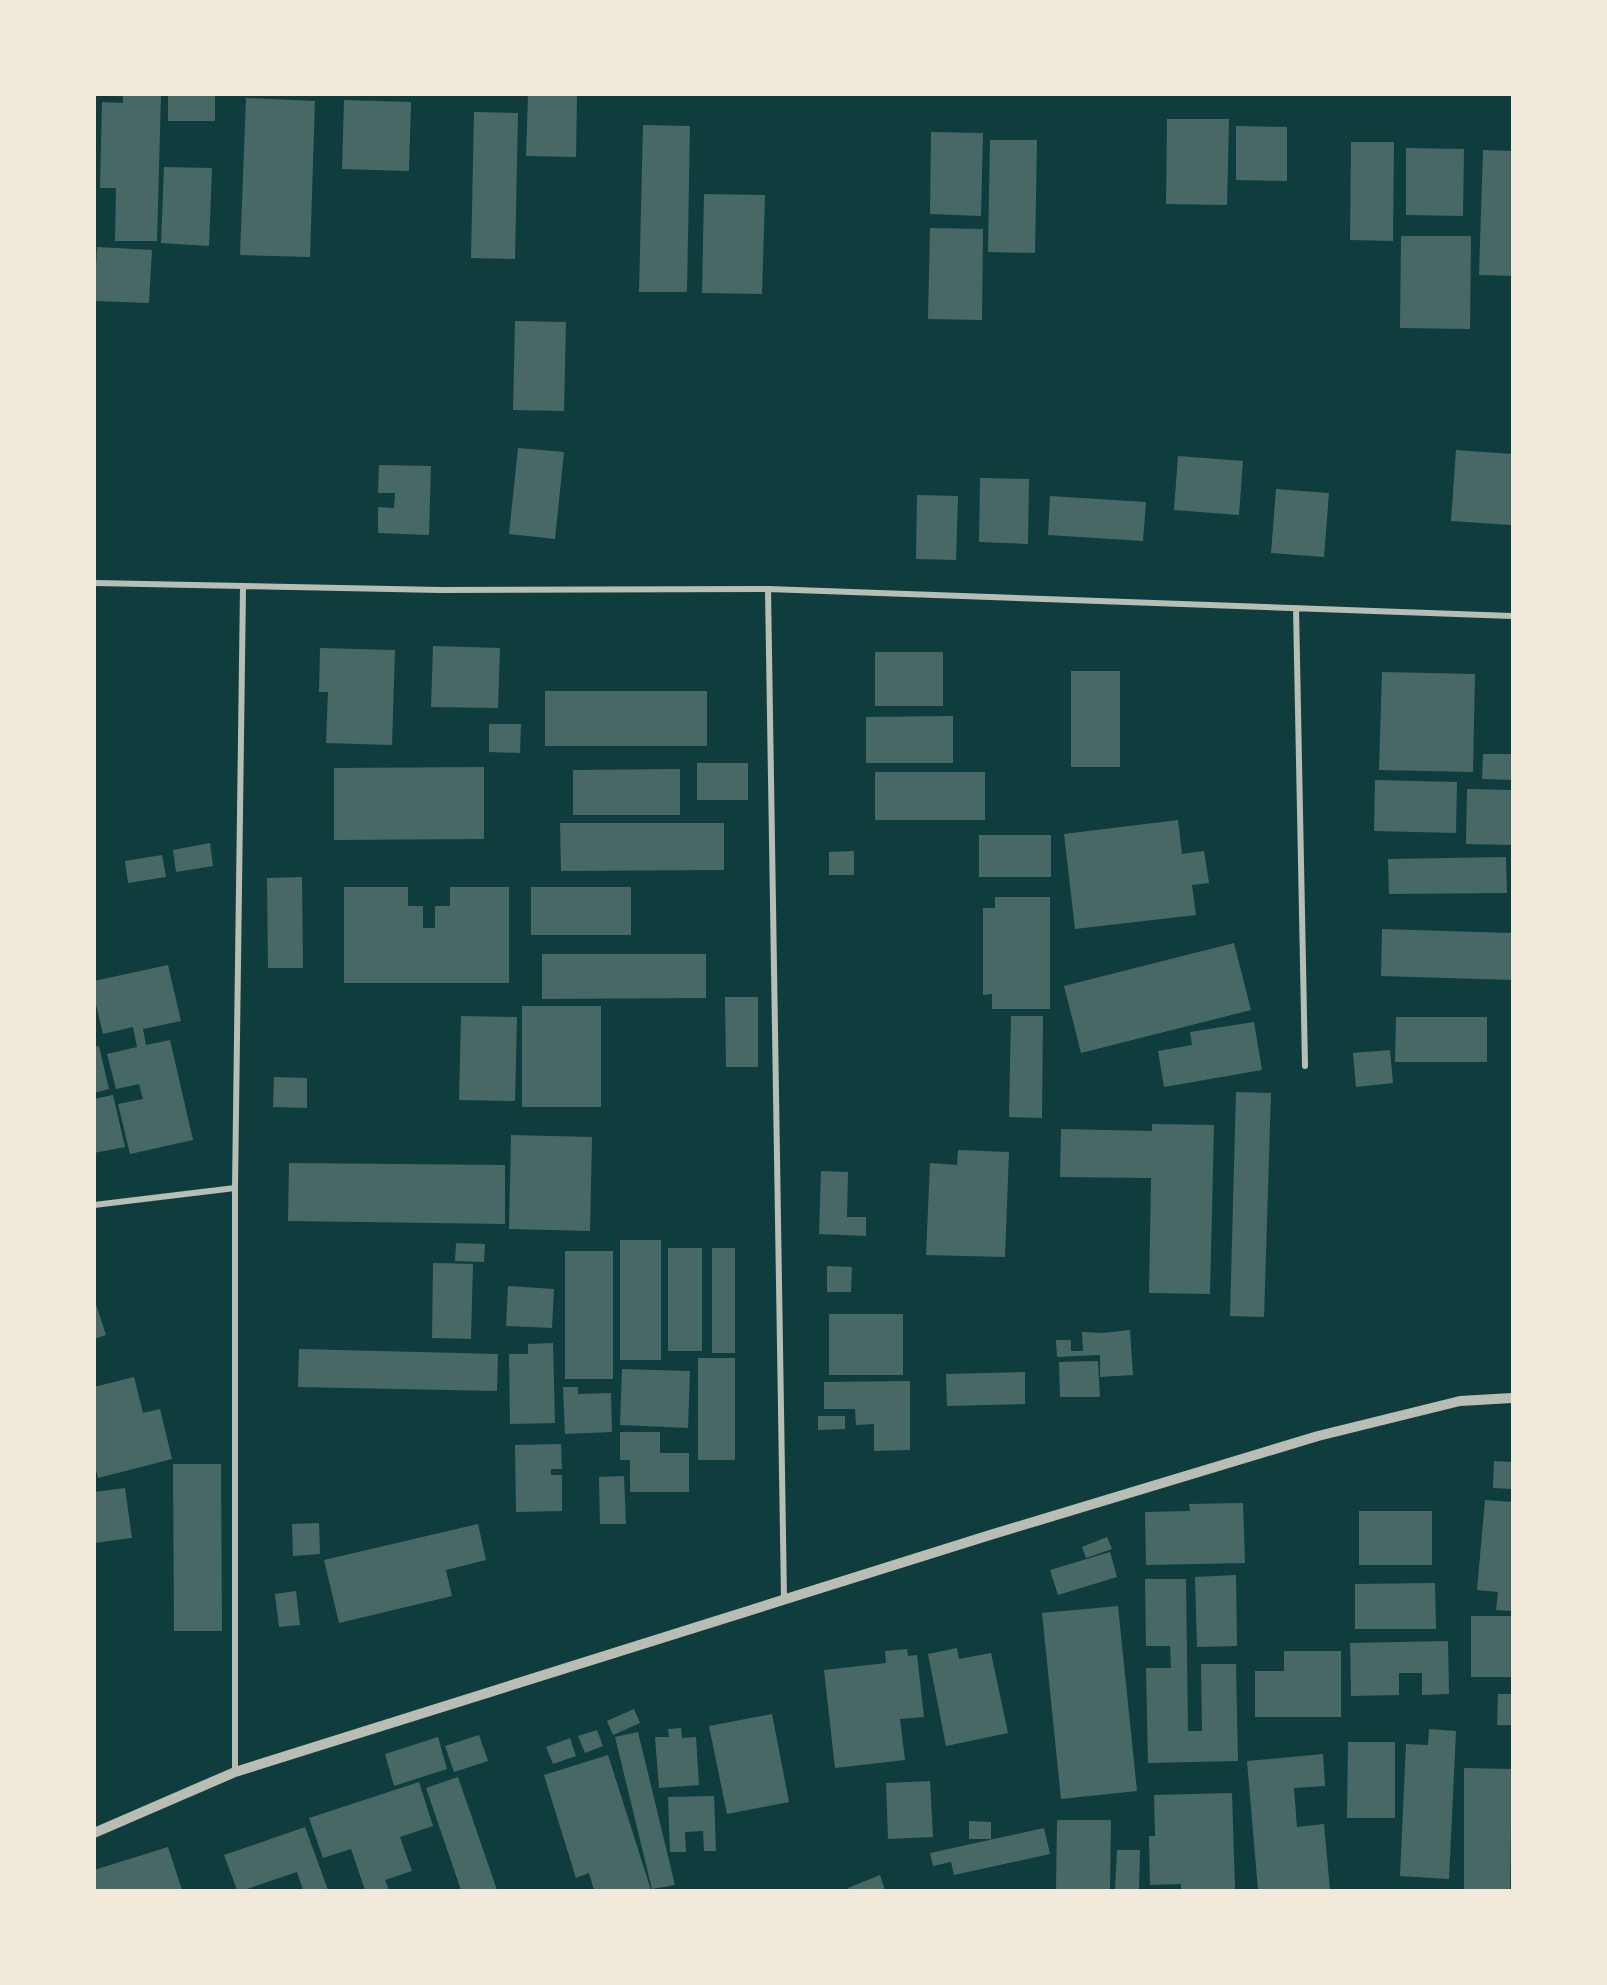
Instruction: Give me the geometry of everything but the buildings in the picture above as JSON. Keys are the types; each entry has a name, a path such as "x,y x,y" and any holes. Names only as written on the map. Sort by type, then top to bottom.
{"street":[{"path":"94,583 243,587 768,589 1512,616"},
{"path":"235,1772 235,1188 243,587"},
{"path":"768,589 784,1598"},
{"path":"1296,608 1305,1066"},
{"path":"94,1205 235,1188"},
{"path":"94,1833 235,1772 784,1598 1318,1436 1460,1401 1512,1398"}]}
